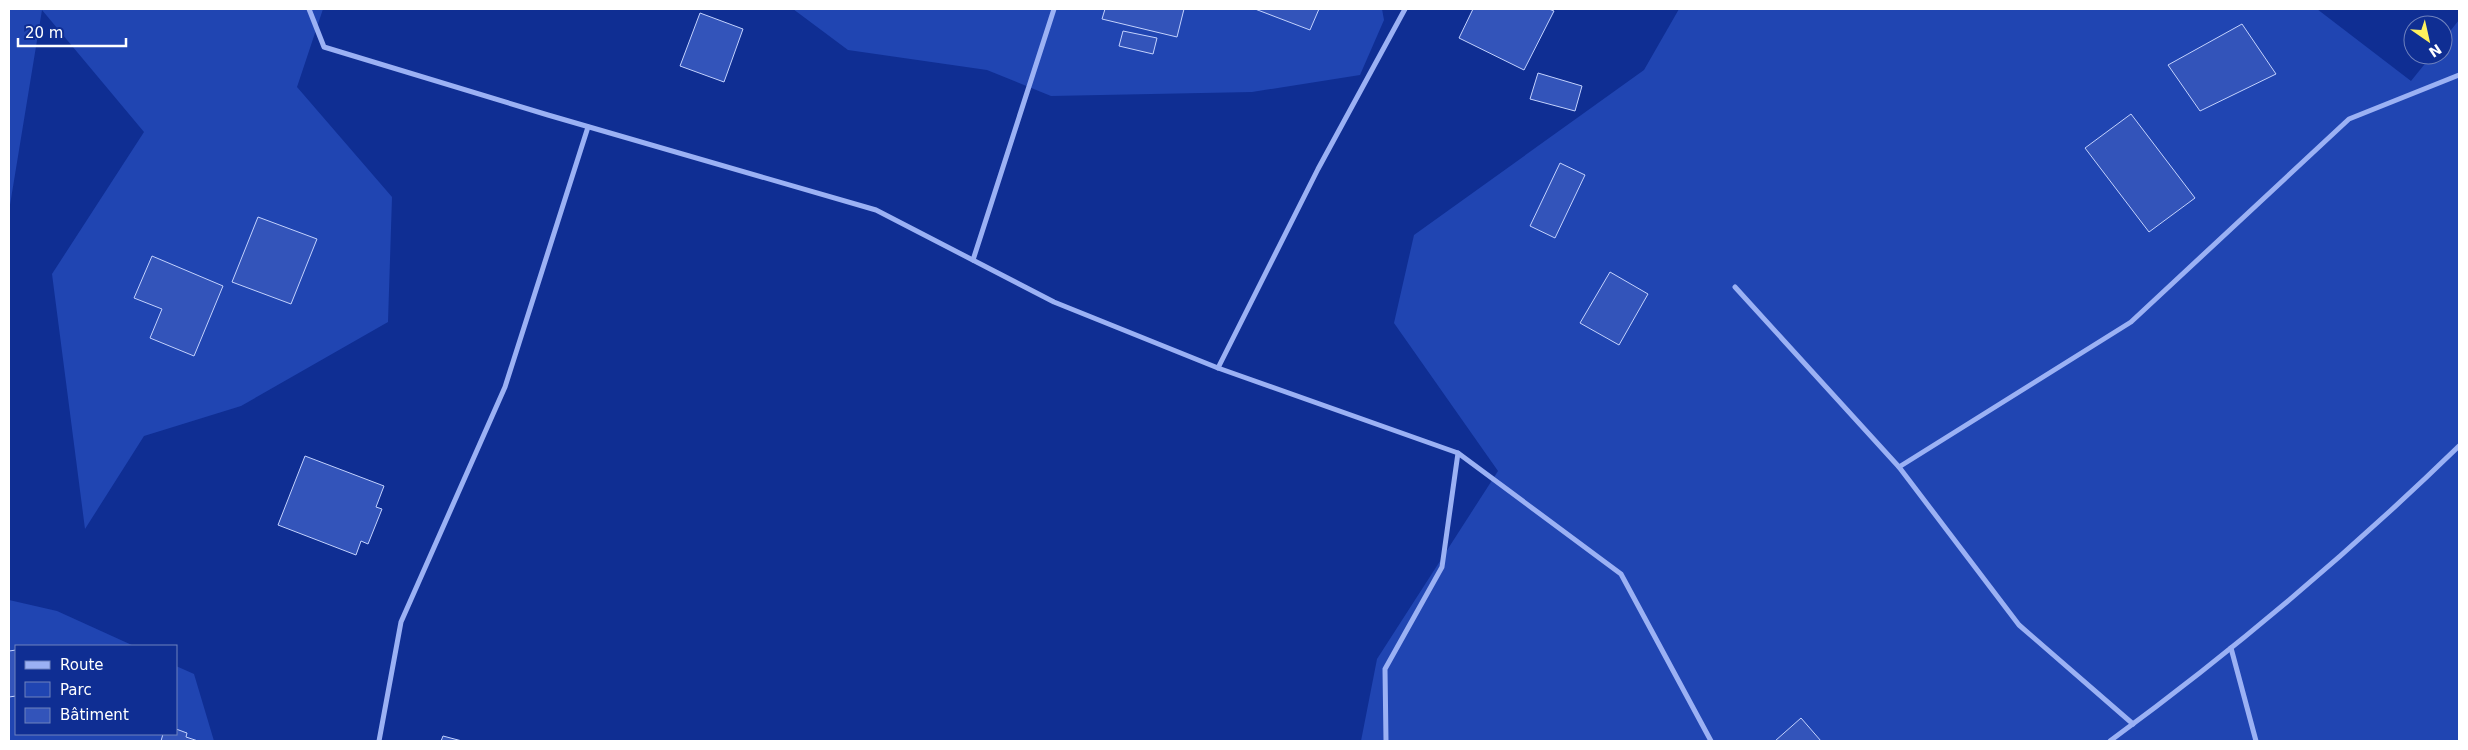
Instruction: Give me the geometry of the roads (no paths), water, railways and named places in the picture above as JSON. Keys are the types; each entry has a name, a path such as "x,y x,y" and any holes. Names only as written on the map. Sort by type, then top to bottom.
{"street":[{"path":"309,9 324,47 588,127 876,210 1054,302 1218,368 1458,453 1621,574 1711,741"},
{"path":"973,260 1054,9"},
{"path":"1218,368 1318,169 1405,9"},
{"path":"1899,467 2131,322 2349,119 2459,75"},
{"path":"379,741 402,622 504,387 588,127"},
{"path":"1735,287 1899,467 2019,624 2133,724"},
{"path":"2110,741 2176,693 2285,604 2395,509 2459,446"},
{"path":"1386,741 1385,669 1442,567 1458,453"},
{"path":"2232,648 2256,741"}]}
